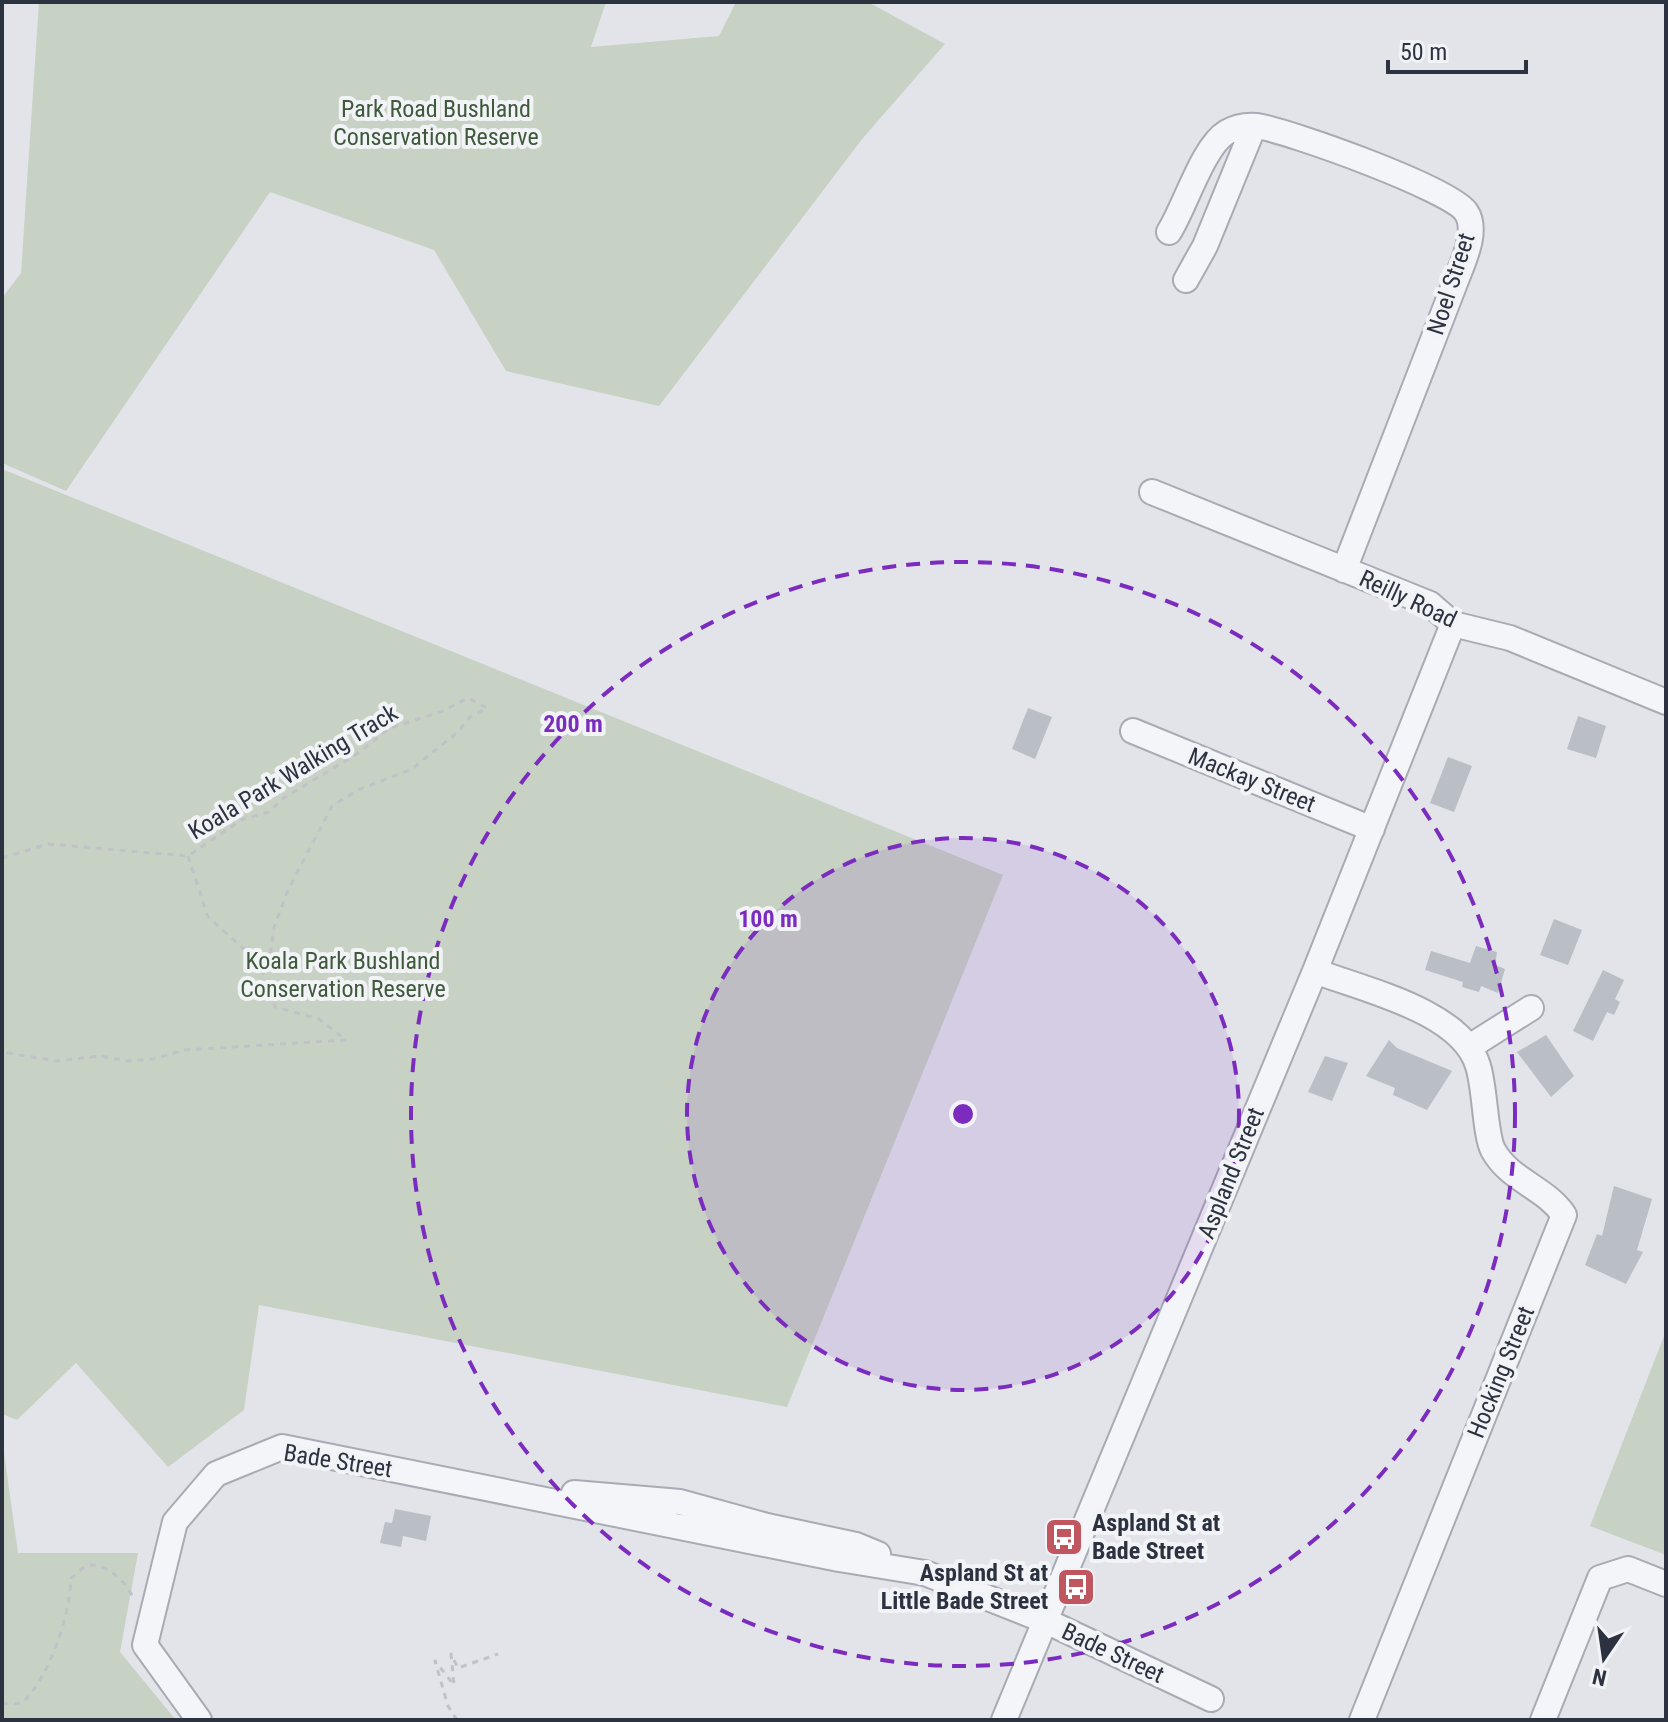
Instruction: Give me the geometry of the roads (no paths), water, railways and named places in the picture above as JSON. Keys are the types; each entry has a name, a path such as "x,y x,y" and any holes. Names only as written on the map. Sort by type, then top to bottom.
{"street":[{"path":"1169,232 1220,138 1240,127 1254,126 1205,246 1186,280"},
{"name":"Noel Street","path":"1254,126 1305,140 1429,188 1466,212 1471,224 1455,283 1344,570"},
{"name":"Reilly Road","path":"1152,492 1430,604 1453,624 1499,634 1666,702"},
{"name":"Aspland Street","path":"1004,1720 1315,971 1453,624"},
{"name":"Mackay Street","path":"1133,731 1372,829"},
{"path":"1315,971 1419,1010 1456,1031 1471,1046 1531,1008"},
{"name":"Hocking Street","path":"1362,1720 1564,1215 1551,1196 1518,1180 1492,1149 1484,1090 1471,1046"},
{"name":"Bade Street","path":"199,1720 145,1645 175,1522 216,1474 282,1447 839,1559 925,1573 1046,1621 1211,1699"},
{"path":"1543,1720 1600,1578 1628,1569 1666,1584"}],"place":[{"name":"Aspland St at Bade Street","path":"1064,1537"},
{"name":"Aspland St at Little Bade Street","path":"1076,1587"}],"park label":[{"name":"Park Road Bushland Conservation Reserve","path":"436,123"},
{"name":"Koala Park Bushland Conservation Reserve","path":"343,975"}]}
